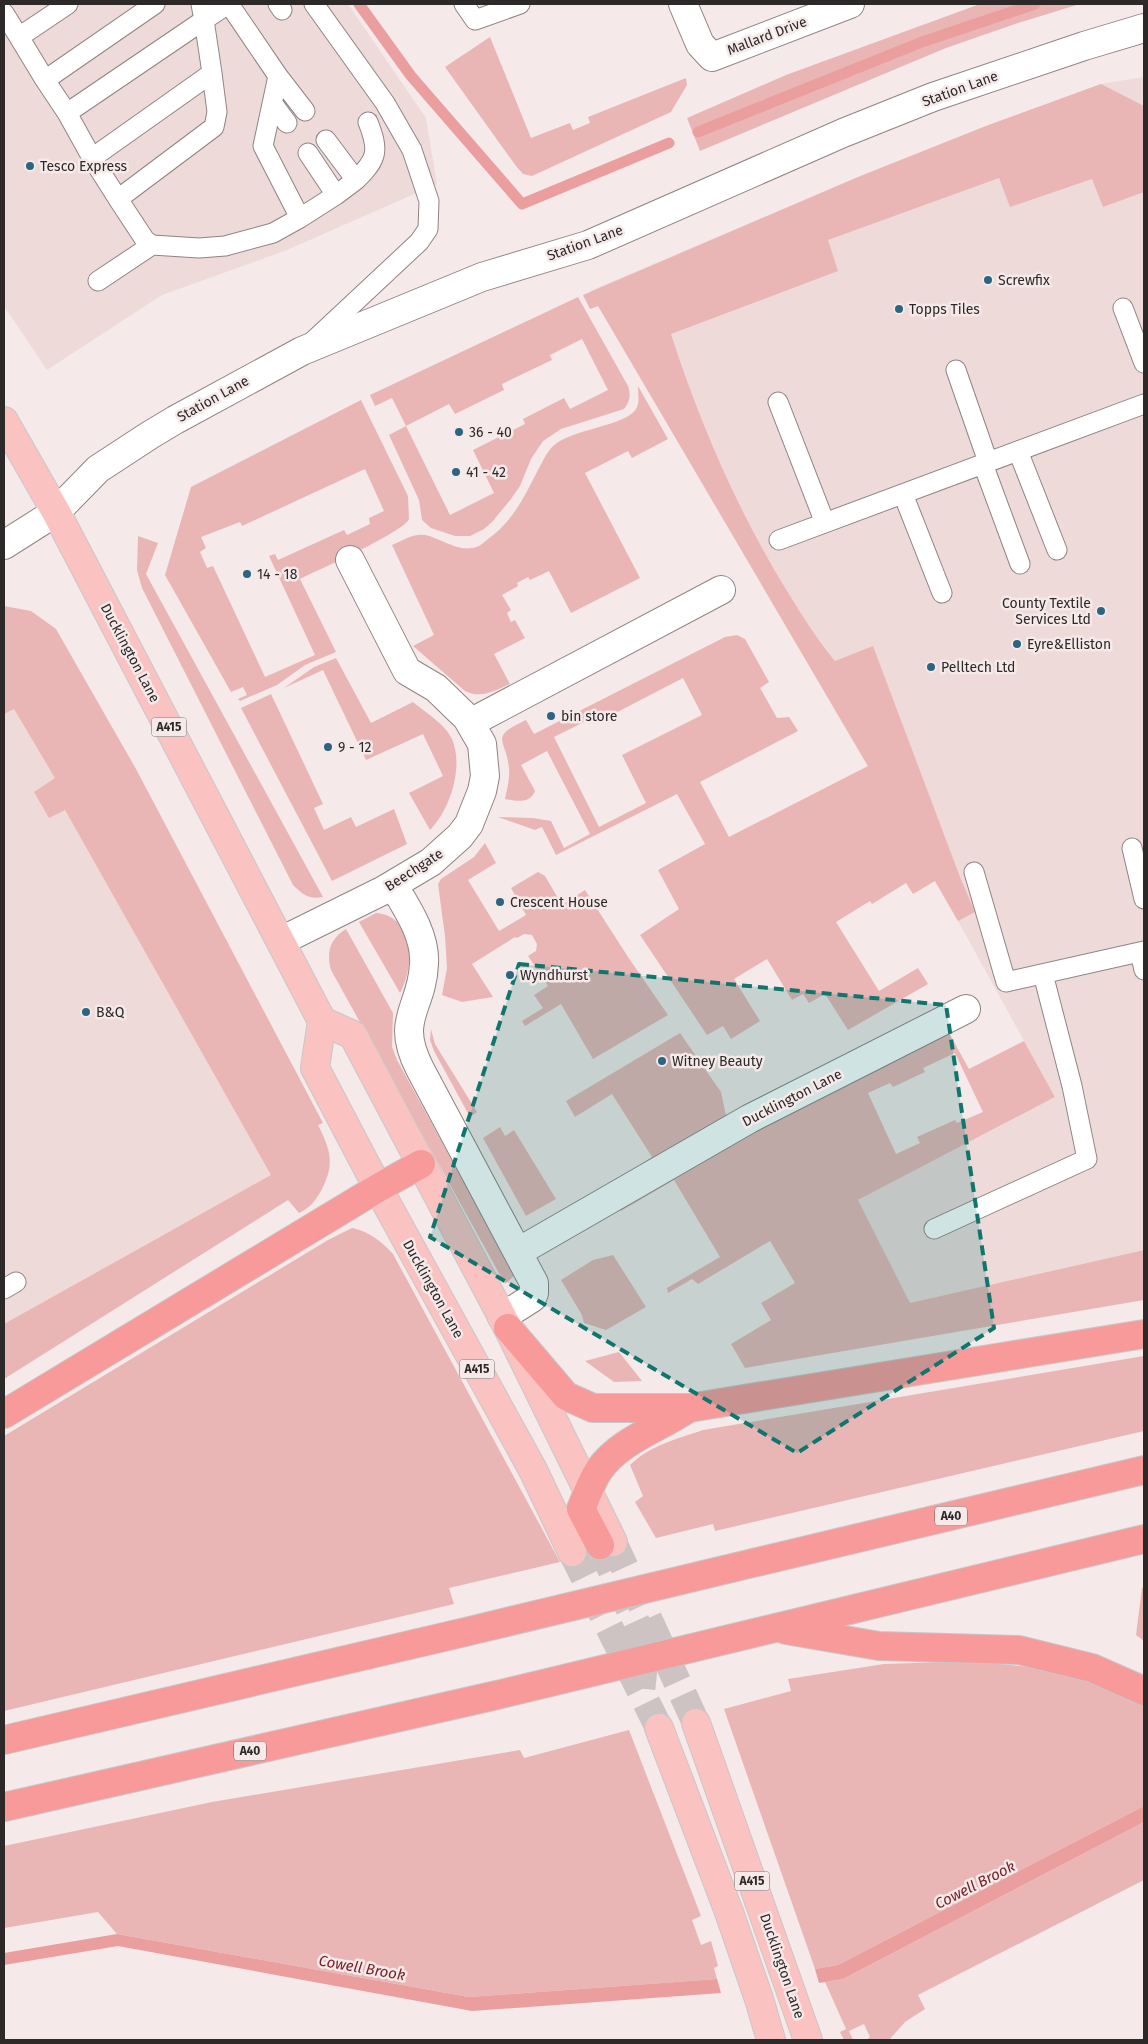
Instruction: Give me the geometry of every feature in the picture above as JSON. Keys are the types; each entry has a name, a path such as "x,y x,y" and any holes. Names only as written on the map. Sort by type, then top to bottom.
{"highway":[{"path":"4,1414 378,1188 421,1164"},
{"path":"505,1322 566,1396 593,1408 689,1408 1144,1334"},
{"path":"606,1543 581,1509 600,1468 618,1450 671,1421 689,1408"},
{"name":"A40","path":"4,1740 1144,1470"},
{"name":"A40","path":"4,1807 497,1695 1144,1540"},
{"path":"775,1628 879,1646 1019,1650 1092,1668 1144,1691"}],"main road":[{"name":"Ducklington Lane","path":"4,421 56,512 322,1021 315,1068 378,1188 533,1470 572,1552"},
{"path":"322,1021 353,1035 505,1322 588,1491"},
{"name":"Ducklington Lane","path":"696,1722 808,2040"},
{"name":"A415","path":"659,1728 729,1912 771,2040"}],"street":[{"name":"Mallard Drive","path":"683,4 700,44 712,57 850,4"},
{"name":"Station Lane","path":"4,545 56,512 98,470 143,440 175,420 302,351 482,277 588,245 843,133 933,97 1084,46 1144,28"},
{"name":"Beechgate","path":"281,941 393,885 431,862 460,836 470,821 482,791 485,776 482,744 470,723 459,709 436,688 407,671 350,560"},
{"path":"470,723 721,590"},
{"path":"393,885 411,915 424,953 423,974 408,1030 411,1049 534,1283 534,1293 505,1322"},
{"name":"Ducklington Lane","path":"518,1252 749,1119 966,1009"}],"lane":[{"path":"20,37 68,4"},
{"path":"45,80 155,4"},
{"path":"66,113 202,12 229,4 304,111"},
{"path":"302,351 419,242 428,228 429,201 412,150 385,103 314,4"},
{"path":"464,4 475,20 520,4"},
{"path":"118,198 214,127 217,112 202,12"},
{"path":"4,13 92,158 145,240 152,245 199,248 226,246 273,233 300,218 336,195 356,180 372,164 376,151 375,141 368,122"},
{"path":"92,158 212,73"},
{"path":"278,76 263,146 300,218"},
{"path":"273,104 287,123"},
{"path":"326,140 356,180"},
{"path":"308,153 336,195"},
{"path":"98,281 152,245"},
{"path":"1123,308 1144,362"},
{"path":"956,370 1020,564"},
{"path":"778,402 825,523"},
{"path":"779,540 1144,404"},
{"path":"1018,451 1057,550"},
{"path":"903,494 942,593"},
{"path":"1132,848 1144,899"},
{"path":"974,872 1006,982 1142,951 1144,970"},
{"path":"934,1229 1087,1159 1072,1086 1043,974"}],"highlighted area":[{"path":"519,964 946,1005 994,1328 797,1453 430,1237"}],"shaded area":[{"path":"4,4 348,4 426,118 437,184 287,250 162,295 47,370 4,306"},
{"path":"980,4 1080,4 946,48 700,151 687,118 786,75"},
{"path":"490,37 531,138 570,123 573,130 590,123 588,117 686,78 687,85 671,112 532,176 523,174 445,67"},
{"path":"1144,77 1144,1250 910,1303 858,1200 1055,1097 958,921 590,291 858,177 986,126 1101,84"},
{"path":"1101,84 1144,106 1144,192 1103,207 1092,179 1010,207 999,178 828,240 838,271 671,334 706,431 720,463 750,526 802,615 835,661 873,646 975,912 958,921 935,881 913,894 906,883 872,904 870,901 836,922 879,991 918,968 928,984 848,1030 825,994 809,1003 803,994 792,1000 767,959 734,979 760,1021 731,1039 723,1026 707,1035 640,935 679,909 658,870 705,844 677,794 556,855 542,827 535,830 498,817 533,818 551,821 564,848 590,834 547,751 521,765 535,791 533,795 523,801 505,799 509,772 502,739 503,735 514,726 526,720 534,734 725,637 737,635 745,639 769,682 760,688 777,718 789,717 798,731 700,782 729,837 868,766 598,306 590,309 583,295 858,177 986,126","holes":["683,678 702,715 622,755 646,803 599,827 554,737 600,714 602,720"]},
{"path":"578,297 628,386 630,395 628,404 624,409 561,429 543,441 531,459 520,486 492,522 484,529 470,536 455,536 431,528 422,520 419,500 389,435 406,426 392,398 375,406 370,395","holes":["582,339 608,390 570,409 564,398 523,419 525,424 473,450 494,493 450,515 406,426 449,404 455,414 504,390 502,384 552,360 550,355"]},
{"path":"638,386 668,439 632,458 628,451 585,473 640,578 571,613 549,571 530,580 528,577 517,583 518,586 502,595 511,610 507,613 511,622 515,620 525,638 494,654 510,684 482,694 465,691 413,646 434,635 392,545 412,536 425,535 456,547 469,548 481,545 511,517 553,446 572,435 610,424 630,415 638,404"},
{"path":"361,400 408,496 409,519 392,533 300,579 336,652 305,665 277,685 240,701 238,699 247,695 243,687 231,692 165,575 191,487","holes":["365,469 384,511 369,518 370,524 347,535 344,530 278,560 275,554 269,556 315,655 265,677 213,566 207,568 200,552 206,548 201,537 240,522 242,526"]},
{"path":"138,536 158,543 146,574 323,897 314,898 306,896 293,885 142,588 137,570"},
{"path":"4,606 31,611 56,629 136,769 323,1123 318,1125 326,1142 330,1165 321,1191 306,1209 299,1213 288,1200 4,1379 4,1324 271,1175 65,810 49,818 34,792 55,778 14,709 4,714"},
{"name":"B&Q","path":"4,622 279,1182 4,1338"},
{"path":"336,658 371,723 413,702 440,723 452,739 456,762 453,788 444,811 430,830 409,793 443,776 423,734 366,760 323,670 284,688 314,667"},
{"path":"271,694 323,804 314,808 324,830 351,817 356,827 394,809 407,844 332,881 241,708"},
{"path":"485,843 496,863 468,880 499,931 526,915 511,888 538,872 545,876 562,905 585,890 668,1015 593,1059 561,1004 525,1026 522,1021 543,1008 534,995 548,986 528,956 536,951 537,944 532,935 524,934 517,938 515,937 472,964 493,997 462,1002 442,995 447,968 438,884 441,879 474,857"},
{"path":"376,913 389,916 398,923 405,933 408,944 408,970 400,993 359,922"},
{"path":"346,929 393,1013 392,1047 397,1060 513,1272 514,1276 505,1284 331,970 329,952 331,946 336,937"},
{"path":"431,1029 435,1044 477,1112 470,1117 434,1051 430,1040"},
{"path":"948,1031 969,1069 1024,1041 1055,1097 858,1200 910,1303 1144,1250 1144,1300 745,1368 731,1344 771,1320 761,1303 795,1283 770,1241 698,1284 692,1279 668,1293 667,1288 720,1257 674,1180 621,1211 618,1207 703,1156","holes":["955,1053 983,1112 957,1123 955,1120 917,1137 920,1143 896,1154 868,1093 890,1083 893,1087 925,1072 923,1068"]},
{"path":"680,1033 721,1092 727,1120 615,1181 652,1157 612,1094 575,1117 566,1101"},
{"path":"500,1127 505,1136 514,1130 556,1199 526,1216 483,1138"},
{"path":"352,1228 375,1238 393,1254 560,1562 449,1588 454,1604 4,1711 4,1436 328,1240"},
{"path":"613,1255 646,1307 606,1330 584,1323 582,1315 561,1280 593,1260"},
{"path":"619,1352 642,1381 614,1382 585,1361"},
{"path":"1144,1356 1144,1431 715,1531 713,1524 656,1538 635,1502 643,1496 630,1465 655,1448 703,1430"},
{"path":"1142,1588 1144,1588 1144,1641 1136,1635"},
{"path":"945,1662 1009,1665 1056,1672 1071,1675 1144,1700 1144,1806 838,1965 815,1969 724,1709 791,1691 788,1679 884,1664"},
{"path":"629,1730 701,1916 692,1920 701,1945 711,1941 718,1966 714,1968 717,1979 469,1997 117,1934 98,1912 4,1928 4,1846 212,1802 520,1750 524,1758"},
{"path":"1144,1806 1144,1822 843,1979 819,1983 815,1969 838,1965"},
{"path":"1144,1822 1144,1880 918,1995 925,2009 905,2022 889,2040 869,2040 868,2038 870,2037 864,2024 849,2031 853,2040 844,2040 840,2032 846,2029 825,1982 843,1979"},
{"path":"117,1934 469,1997 717,1979 721,1993 472,2011 118,1946 4,1965 4,1953"}],"waterway":[{"path":"359,4 411,76 522,204 669,143"},
{"path":"698,132 922,42 1035,4"}],"tunnel":[{"path":"613,1542 696,1723"},
{"path":"600,1545 646,1644 641,1692"},
{"path":"572,1552 659,1728"}],"place":[{"name":"Tesco Express","path":"30,166"},
{"name":"Screwfix","path":"988,280"},
{"name":"Topps Tiles","path":"899,309"},
{"name":"36 - 40","path":"459,432"},
{"name":"41 - 42","path":"456,472"},
{"name":"14 - 18","path":"247,574"},
{"name":"County Textile Services Ltd","path":"1101,611"},
{"name":"Eyre&Elliston","path":"1017,644"},
{"name":"Pelltech Ltd","path":"931,667"},
{"name":"bin store","path":"551,716"},
{"name":"9 - 12","path":"328,747"},
{"name":"Crescent House","path":"500,902"},
{"name":"Wyndhurst","path":"510,975"},
{"name":"B&Q","path":"86,1012"},
{"name":"Witney Beauty","path":"662,1061"}],"water label":[{"name":"Cowell Brook","path":"975,1885"},
{"name":"Cowell Brook","path":"362,1968"}]}
